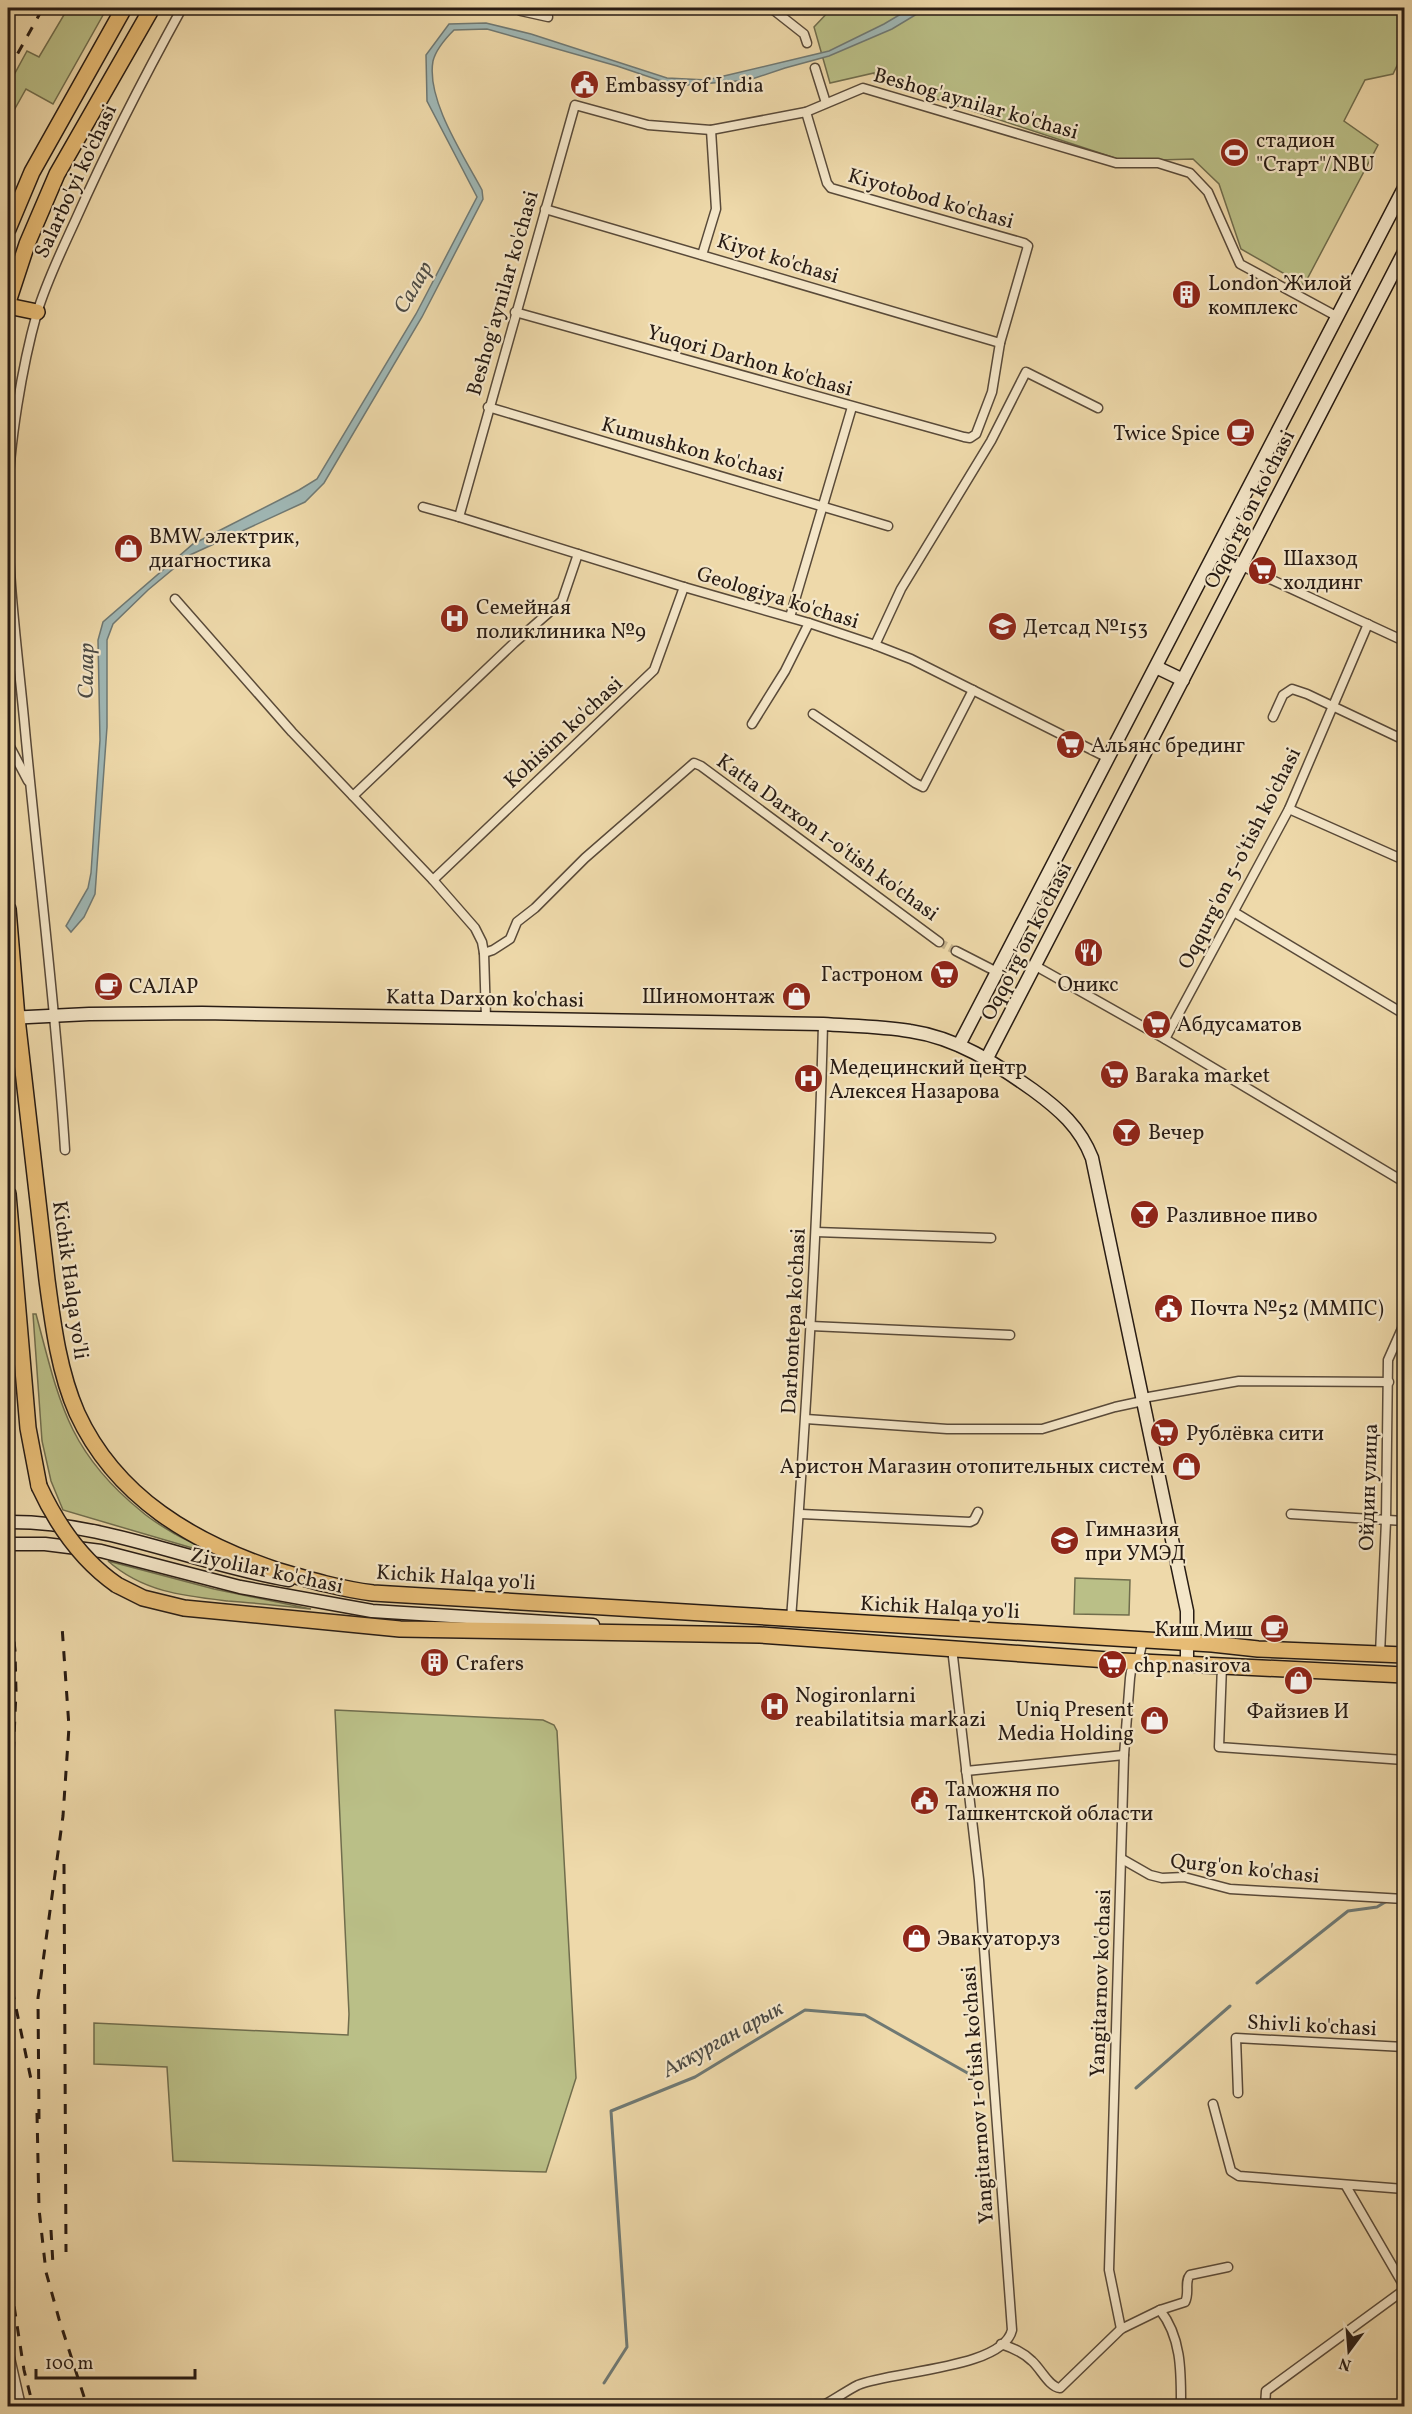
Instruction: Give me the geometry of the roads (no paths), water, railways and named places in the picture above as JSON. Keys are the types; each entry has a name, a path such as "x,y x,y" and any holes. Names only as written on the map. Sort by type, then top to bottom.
{"highway":[{"path":"8,229 37,163 124,8"},
{"path":"38,312 8,304 27,244 57,174 152,8"},
{"name":"Kichik Halqa yo'li","path":"8,909 12,1018 52,1321 71,1398 92,1442 127,1486 188,1533 258,1564 298,1577 356,1591 1258,1649 1404,1655"},
{"name":"Kichik Halqa yo'li","path":"8,1194 28,1428 39,1485 52,1512 73,1544 98,1570 117,1585 143,1598 184,1608 368,1627 444,1631 735,1634 1138,1662 1404,1675"},
{"path":"791,1619 791,1638"}],"main road":[{"name":"Oqqo'rg'on ko'chasi","path":"959,1045 1404,188"},
{"name":"Oqqo'rg'on ko'chasi","path":"987,1058 1404,252"},
{"path":"1215,553 1242,566"},
{"path":"1156,667 1182,680"},
{"name":"Katta Darxon ko'chasi","path":"12,1018 89,1014 202,1013 823,1024 912,1031 959,1045 987,1058"},
{"path":"987,1058 1066,1116 1085,1141 1095,1170 1187,1611 1187,1664"},
{"name":"Ziyolilar ko'chasi","path":"8,1522 55,1523 98,1531 249,1572 356,1591"},
{"name":"Ziyolilar ko'chasi","path":"8,1544 45,1544 101,1551 240,1587 372,1611 735,1634"}],"street":[{"name":"Salarbo'yi ko'chasi","path":"65,1150 60,1065 14,615 8,499 20,398 38,312 52,270 132,103 182,8"},
{"path":"521,8 521,11 548,17"},
{"path":"771,8 804,34 807,43"},
{"path":"815,68 826,103"},
{"name":"Beshog'aynilar ko'chasi","path":"459,517 488,407 575,105 648,125 711,130 806,112 866,88 1116,163 1158,164 1183,169 1196,177 1208,192 1240,264 1338,317"},
{"name":"Kiyotobod ko'chasi","path":"806,112 827,183 831,188 1028,246 1000,343"},
{"path":"702,255 716,209 711,130"},
{"name":"Kiyot ko'chasi","path":"545,209 1000,343"},
{"name":"Yuqori Darhon ko'chasi","path":"515,312 970,438 976,434 992,392 1000,343"},
{"path":"874,645 901,589 991,441 1026,372 1098,408"},
{"name":"Kumushkon ko'chasi","path":"488,407 888,526"},
{"path":"790,617 852,407"},
{"name":"Geologiya ko'chasi","path":"423,507 684,587 809,622 874,645 911,659 1108,758"},
{"path":"353,796 514,643 562,601 578,554"},
{"path":"1242,566 1404,641"},
{"name":"Kohisim ko'chasi","path":"433,880 654,670 684,587"},
{"path":"175,599 292,732 433,880 475,928 482,942 484,953 486,1018"},
{"path":"752,724 785,671 809,622"},
{"name":"Oqqurg'on 5-o'tish ko'chasi","path":"1165,1039 1289,809 1368,624"},
{"path":"813,714 923,787 973,690"},
{"path":"1273,717 1283,695 1292,690 1307,694 1404,740"},
{"path":"8,743 30,784"},
{"name":"Katta Darxon 1-o'tish ko'chasi","path":"484,953 494,950 510,939 517,922 535,908 585,858 694,763 939,942"},
{"path":"1289,809 1404,860"},
{"path":"1234,912 1404,1014"},
{"path":"956,951 997,972"},
{"path":"1035,965 1165,1039 1404,1182"},
{"name":"Darhontepa ko'chasi","path":"791,1619 801,1514 816,1232 823,1024"},
{"path":"816,1232 991,1238"},
{"name":"Ойдин улица","path":"1380,1654 1386,1521 1388,1360 1404,1324"},
{"path":"811,1326 1010,1335"},
{"path":"806,1419 947,1429 1042,1429 1143,1400 1239,1381 1389,1382"},
{"path":"801,1514 970,1522 974,1520 978,1512"},
{"path":"1291,1514 1404,1521"},
{"name":"Yangitarnov ko'chasi","path":"1121,2329 1109,2270 1124,1755 1131,1671 1138,1662 1143,1640"},
{"name":"Yangitarnov 1-o'tish ko'chasi","path":"952,1648 980,1892 1012,2330 1011,2335 1001,2344"},
{"path":"1222,1665 1219,1747 1404,1760"},
{"path":"966,1771 1124,1755"},
{"name":"Qurg'on ko'chasi","path":"1122,1859 1150,1875 1162,1878 1184,1877 1230,1889 1396,1898"},
{"name":"Shivli ko'chasi","path":"1238,2093 1236,2038 1404,2047"},
{"path":"1213,2104 1231,2172 1239,2176 1404,2189"},
{"path":"1265,2406 1266,2391 1404,2288 1346,2186"},
{"path":"822,2406 860,2384 918,2373 992,2353 1001,2344 1025,2355 1057,2389 1060,2388 1121,2329 1160,2310 1185,2302 1187,2278 1190,2275 1228,2267"},
{"path":"1160,2310 1166,2317 1180,2356 1181,2406"},
{"path":"8,2349 21,2406"}],"water":[{"name":"Салар","path":"911,8 927,8 892,29 829,56 749,80 676,86 617,66 487,29 454,30 434,57 432,76 435,93 448,127 482,190 483,199 422,317 324,483 305,502 190,555 148,590 113,624 107,640 107,727 95,894 84,917 71,932 66,926 88,888 91,873 100,740 98,640 103,622 193,544 317,479 416,314 477,197 427,101 426,55 449,24 486,23 531,34 667,78 707,80 829,51"}],"waterway":[{"name":"Аккурган арык","path":"1396,1896 1404,1891"},
{"name":"Аккурган арык","path":"1257,1983 1348,1911 1377,1907 1387,1901"},
{"name":"Аккурган арык","path":"1136,2088 1230,2006"},
{"name":"Аккурган арык","path":"604,2383 627,2347 611,2111 695,2077 805,2010 865,2015 971,2075"}],"tunnel":[{"path":"939,942 956,951"}],"railway":[{"path":"8,17 13,8"},
{"path":"8,71 43,8"},
{"path":"8,1582 15,1651 16,1691 8,1877"},
{"path":"39,2119 38,1998 63,1816 69,1727 62,1626"},
{"path":"64,1864 66,2252"},
{"path":"8,1970 32,2084"},
{"path":"37,2113 39,2209 46,2272 87,2406"},
{"path":"51,2230 53,2265"},
{"path":"8,2267 24,2370 33,2406"}],"place":[{"name":"Embassy of India","path":"584,85"},
{"name":"стадион \"Старт\"/NBU","path":"1235,152"},
{"name":"London Жилой комплекс","path":"1187,295"},
{"name":"Twice Spice","path":"1241,433"},
{"name":"BMW электрик, диагностика","path":"128,548"},
{"name":"Шахзод холдинг","path":"1262,570"},
{"name":"Семейная поликлиника №9","path":"455,619"},
{"name":"Детсад №153","path":"1002,627"},
{"name":"Альянс брединг","path":"1070,745"},
{"name":"Оникс","path":"1088,953"},
{"name":"Гастроном","path":"944,974"},
{"name":"САЛАР","path":"108,986"},
{"name":"Шиномонтаж","path":"796,996"},
{"name":"Абдусаматов","path":"1156,1024"},
{"name":"Baraka market","path":"1114,1075"},
{"name":"Медецинский центр Алексея Назарова","path":"808,1079"},
{"name":"Вечер","path":"1127,1132"},
{"name":"Разливное пиво","path":"1145,1215"},
{"name":"Почта №52 (ММПС)","path":"1169,1308"},
{"name":"Рублёвка сити","path":"1165,1433"},
{"name":"Аристон Магазин отопительных систем","path":"1186,1466"},
{"name":"Гимназия при УМЭД","path":"1064,1541"},
{"name":"Киш Миш","path":"1274,1629"},
{"name":"Crafers","path":"435,1663"},
{"name":"chp nasirova","path":"1113,1665"},
{"name":"Файзиев И","path":"1298,1680"},
{"name":"Nogironlarni reabilatitsia markazi","path":"774,1707"},
{"name":"Uniq Present Media Holding","path":"1155,1721"},
{"name":"Таможня по Ташкентской области","path":"924,1801"},
{"name":"Эвакуатор.уз","path":"916,1938"}]}
